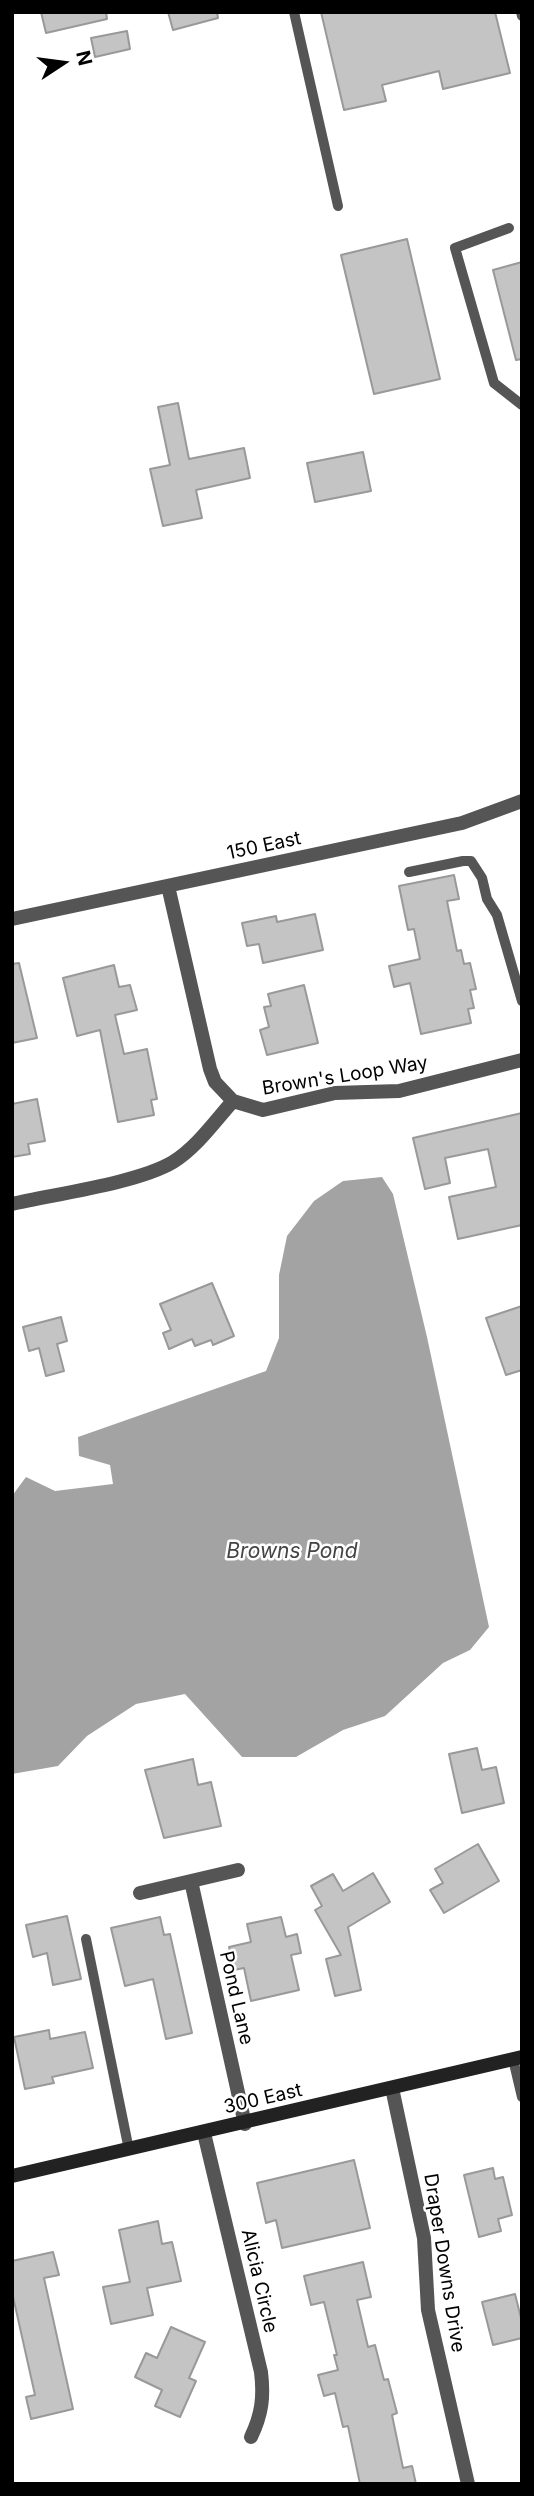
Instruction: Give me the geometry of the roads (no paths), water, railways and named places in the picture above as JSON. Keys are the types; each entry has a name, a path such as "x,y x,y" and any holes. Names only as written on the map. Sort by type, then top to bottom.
{"main road":[{"name":"300 East","path":"13,2172 245,2124 517,2058"}],"street":[{"name":"150 East","path":"12,919 461,823 522,801"},
{"path":"12,1204 151,1172 174,1161 193,1145 233,1101 215,1082 211,1069 168,886"},
{"name":"Brown's Loop Way","path":"233,1101 262,1110 335,1093 399,1091 522,1060"},
{"path":"140,1893 239,1870"},
{"name":"Pond Lane","path":"191,1881 245,2124"},
{"name":"Draper Downs Drive","path":"392,2088 424,2238 424,2281 428,2310 468,2484"},
{"name":"Alicia Circle","path":"204,2133 261,2372 264,2395 261,2417 251,2437"}],"lane":[{"path":"294,12 338,206"},
{"path":"509,228 455,248 494,383 522,405"},
{"path":"409,873 463,860 471,861 477,868 486,900 497,915 522,1001"},
{"path":"86,1939 129,2150"},
{"path":"517,2058 522,2097"}],"water":[{"name":"Browns Pond","path":"382,1177 393,1194 427,1337 489,1627 470,1650 443,1663 385,1716 343,1730 296,1757 242,1757 185,1694 136,1704 87,1736 58,1766 12,1774 12,1496 26,1477 55,1491 113,1484 110,1465 79,1456 78,1437 266,1371 279,1338 279,1275 287,1236 314,1201 343,1181"}]}
